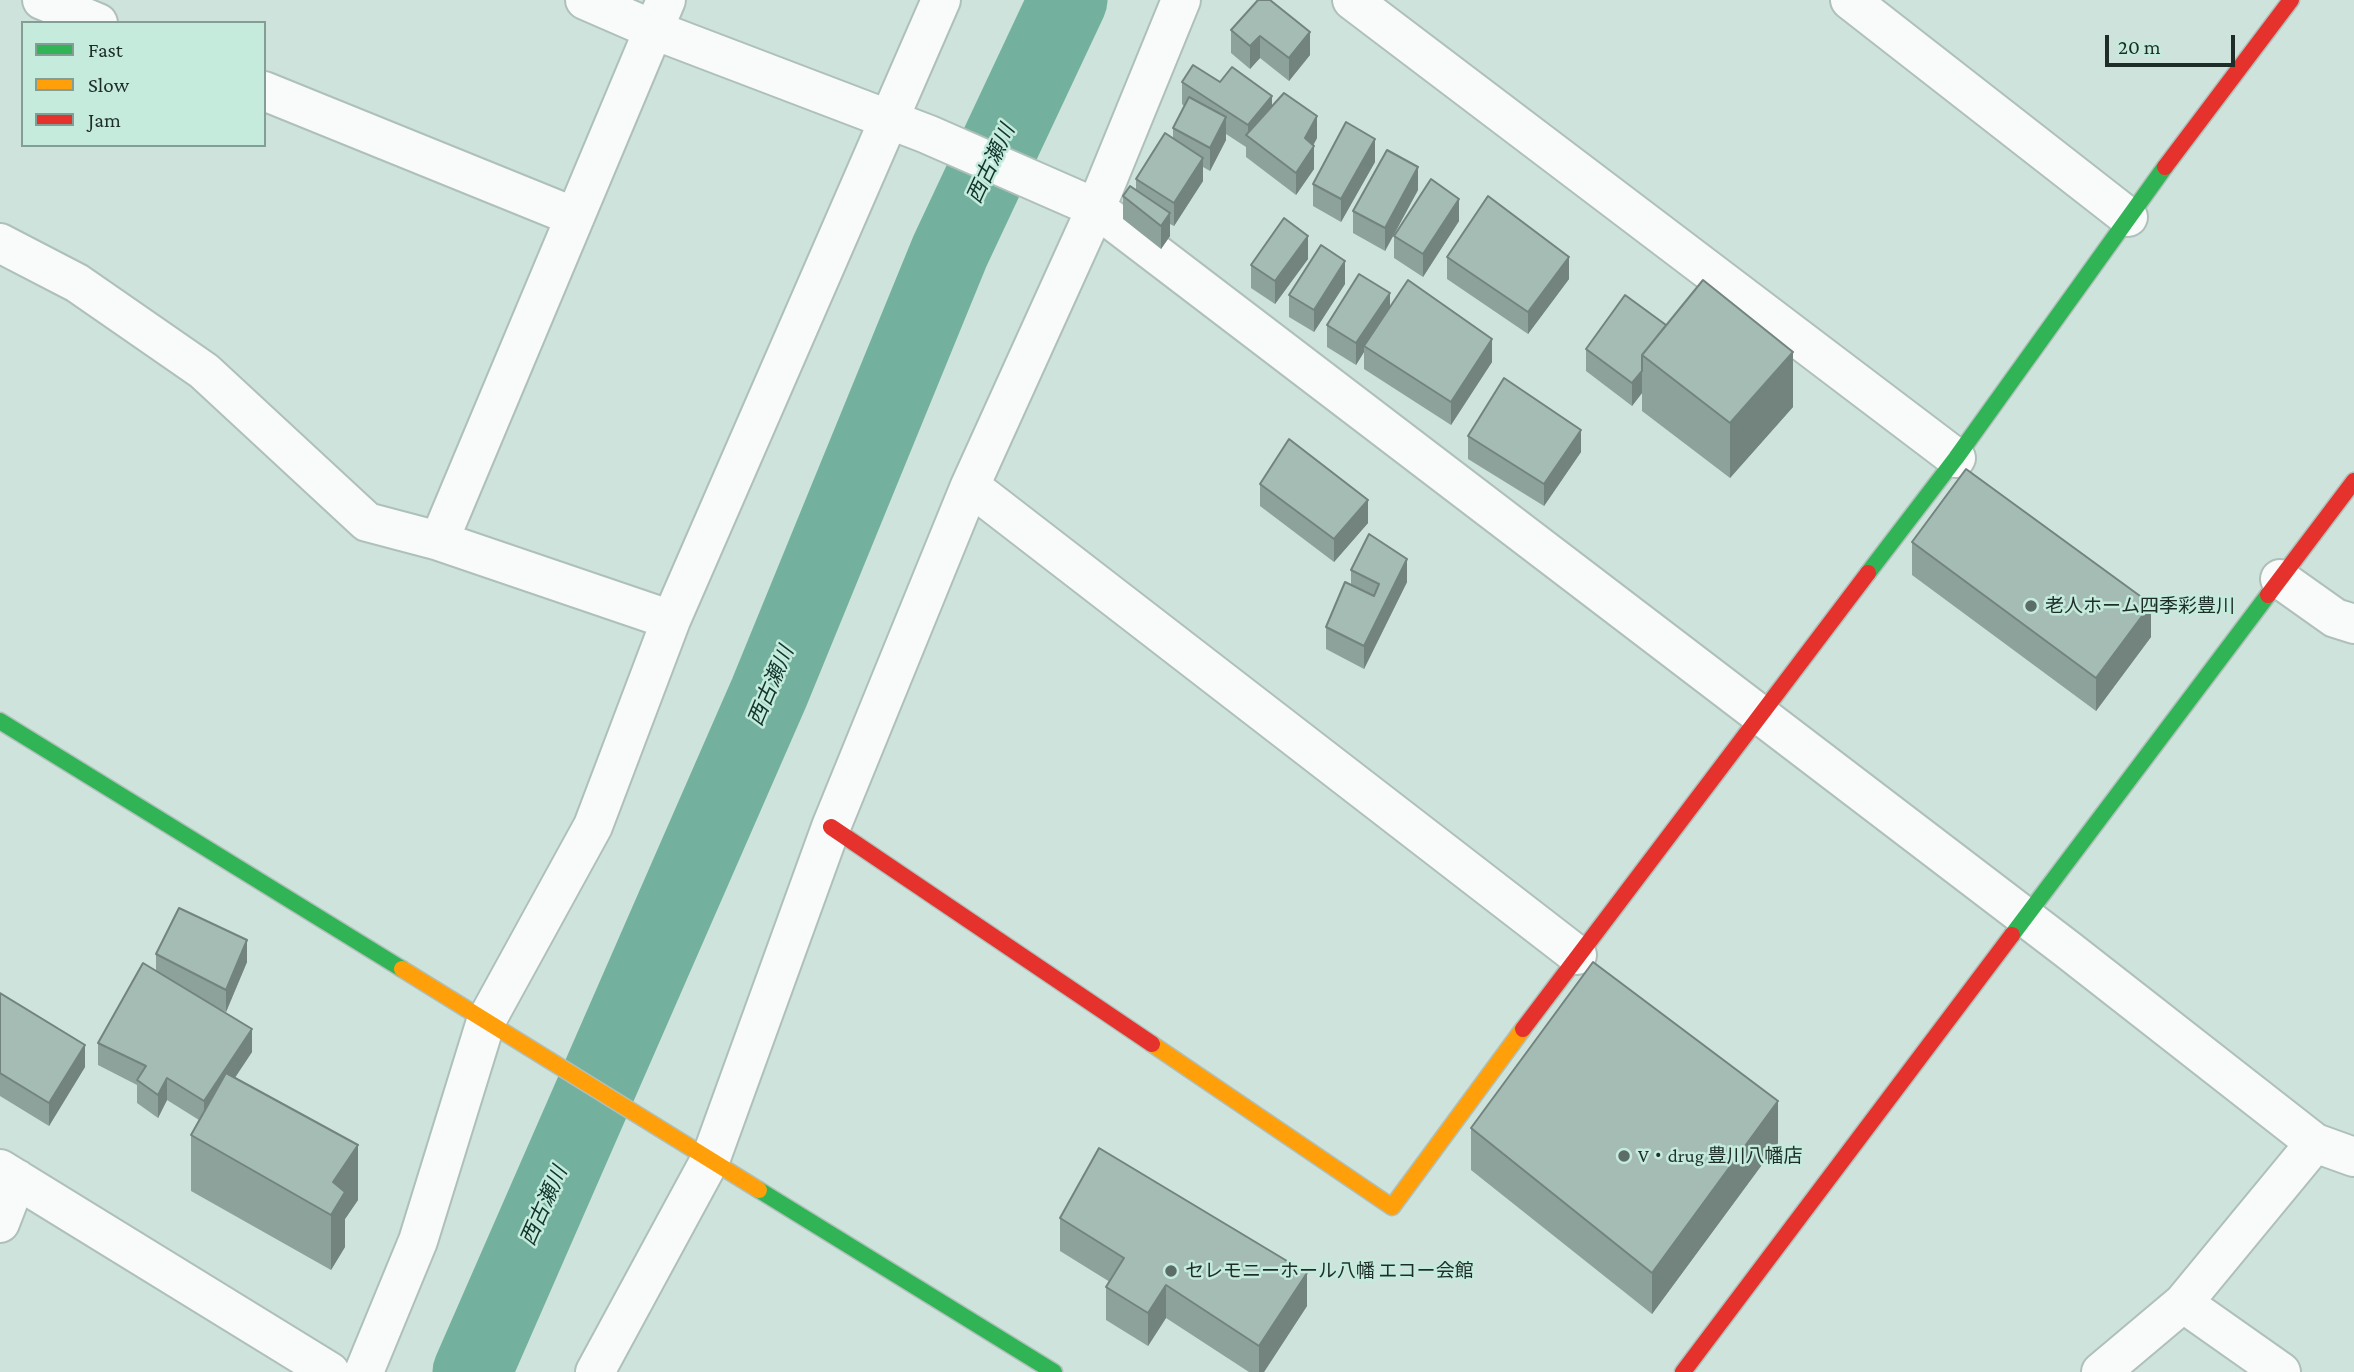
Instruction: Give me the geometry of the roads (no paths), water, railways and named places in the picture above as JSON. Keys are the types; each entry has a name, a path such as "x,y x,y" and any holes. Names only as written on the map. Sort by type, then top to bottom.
{"street":[{"path":"42,0 93,21"},
{"path":"585,0 660,15 887,118 1096,208 2026,918 2315,1143 2354,1157"},
{"path":"364,1372 418,1241 486,1021 593,826 671,620 887,118 941,0"},
{"path":"595,1372 711,1158 831,827 970,486 1096,208 1181,0"},
{"path":"1352,0 1956,458"},
{"path":"1850,0 2128,216"},
{"path":"831,827 1392,1207 1577,955 1956,458 2128,216 2291,0"},
{"path":"439,541 660,15"},
{"path":"266,91 575,217"},
{"path":"0,243 77,282 204,371 367,522 439,541 671,620"},
{"path":"1683,1372 2354,481"},
{"path":"970,486 1577,955"},
{"path":"2280,579 2335,618 2354,624"},
{"path":"0,721 1054,1372"},
{"path":"2101,1372 2183,1303 2315,1143"},
{"path":"0,1223 8,1174 330,1372"},
{"path":"2183,1303 2281,1372"}],"waterway":[{"name":"西古瀬川","path":"472,1372 769,693 950,251 1068,0"}],"place":[{"name":"老人ホーム四季彩豊川","path":"2031,606"},
{"name":"V・drug 豊川八幡店","path":"1624,1156"},
{"name":"セレモニーホール八幡 エコー会館","path":"1171,1271"}]}
